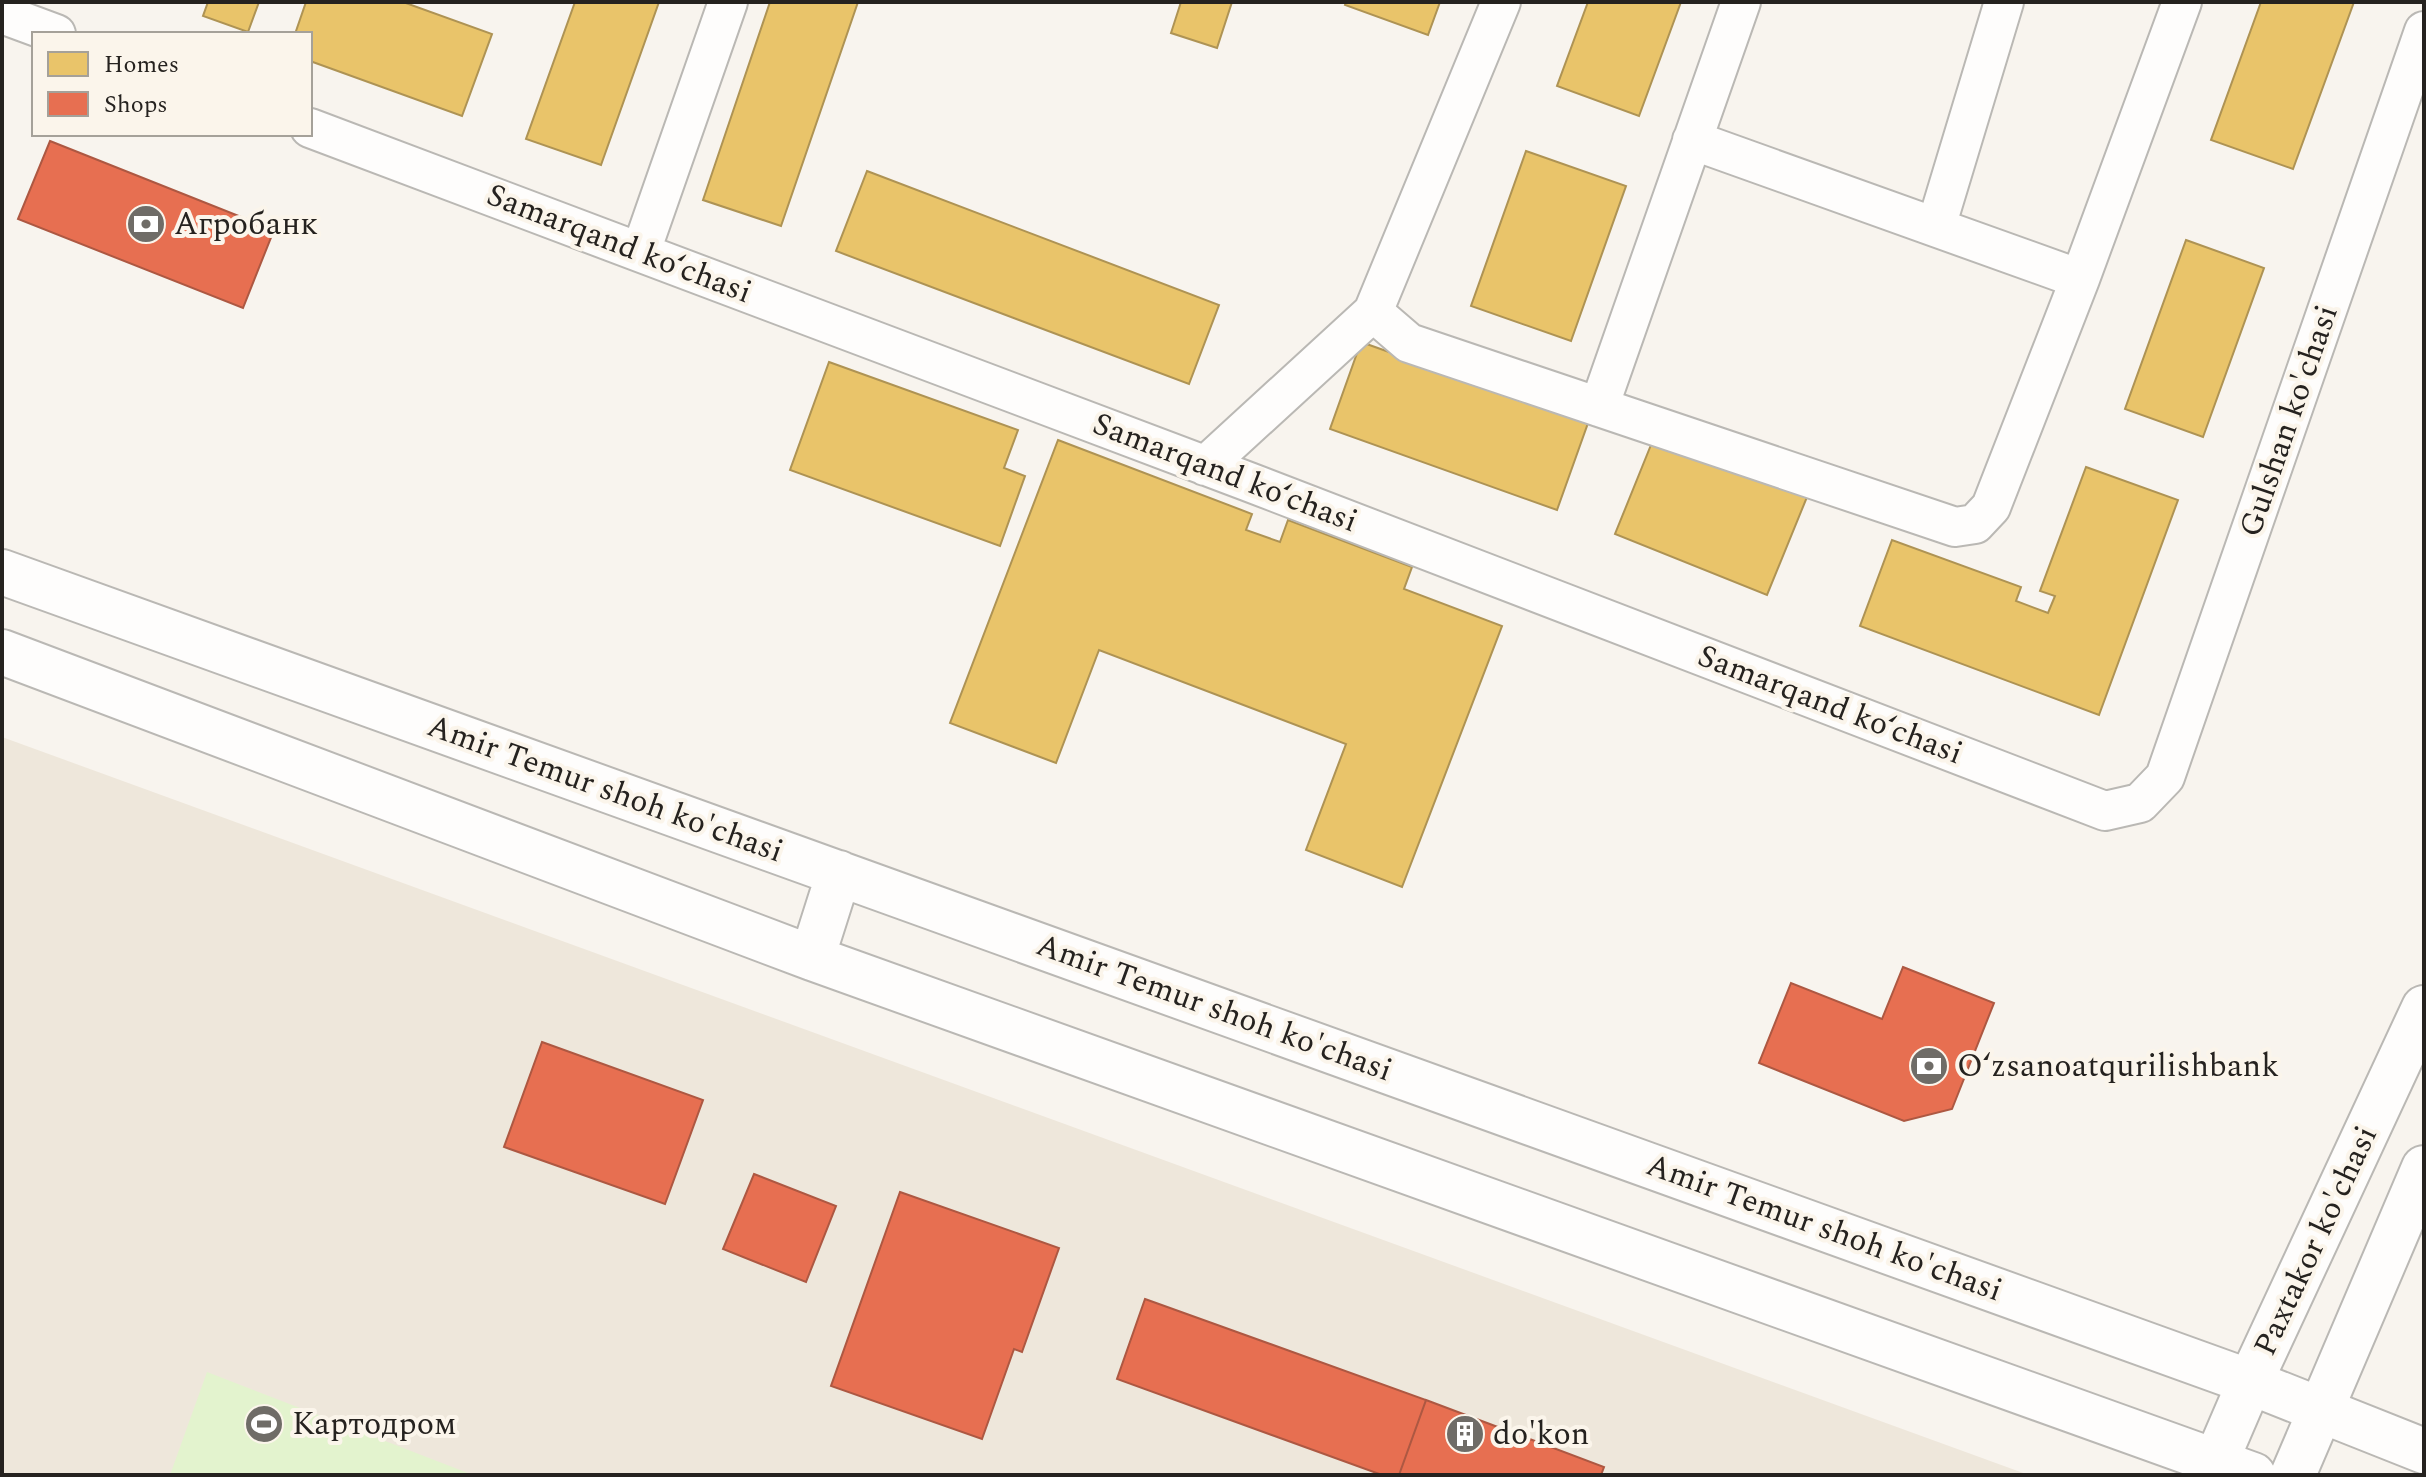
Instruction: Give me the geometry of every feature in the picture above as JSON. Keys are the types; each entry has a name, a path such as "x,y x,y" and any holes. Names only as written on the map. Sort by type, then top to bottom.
{"main road":[{"name":"Amir Temur shoh ko'chasi","path":"2,572 2250,1382 2424,1451"},
{"path":"2,652 812,958 2226,1471"},
{"path":"812,958 839,873"},
{"name":"Paxtakor ko'chasi","path":"2226,1471 2250,1382 2424,1008"},
{"name":"Paxtakor ko'chasi","path":"2293,1475 2424,1168"}],"street":[{"path":"641,251 728,2"},
{"path":"1205,466 1373,312 1501,2"},
{"path":"1599,407 1741,2"},
{"path":"1936,227 2004,2"},
{"path":"1373,312 1409,343 1955,527 1975,524 1991,507 2080,279 2182,2"},
{"path":"2,14 51,32"},
{"name":"Gulshan ko'chasi","path":"2140,803 2165,777 2424,31"},
{"name":"Samarqand ko‘chasi","path":"312,129 641,251 2105,811 2140,803"},
{"path":"1692,140 2080,279"}],"shaded area":[{"path":"2,737 2026,1474 2027,1475 2,1475"}],"green space":[{"name":"Картодром","path":"207,1372 473,1475 170,1475"}],"building: Homes":[{"path":"208,2 259,2 248,32 203,16"},
{"path":"306,2 403,2 492,34 462,116 312,62 312,32 296,32"},
{"path":"575,2 659,2 601,165 526,139"},
{"path":"770,2 858,2 781,226 703,200"},
{"path":"1181,2 1232,2 1217,48 1171,33"},
{"path":"1346,2 1440,2 1428,35 1345,5"},
{"path":"1588,2 1681,2 1639,116 1557,86"},
{"path":"2261,2 2354,2 2293,169 2211,140"},
{"path":"1526,151 1626,186 1571,341 1471,306"},
{"path":"867,171 1219,305 1189,384 836,251"},
{"path":"2186,240 2264,268 2203,437 2125,409"},
{"path":"1361,342 1588,423 1557,510 1330,429"},
{"path":"829,362 1018,430 1004,468 1025,476 1000,546 790,470"},
{"path":"1655,435 1807,497 1767,595 1615,534"},
{"path":"1058,440 1252,514 1246,530 1280,542 1288,520 1412,567 1404,589 1502,626 1402,887 1306,850 1346,744 1099,650 1056,763 950,723"},
{"path":"2086,467 2178,500 2099,715 1860,626 1892,540 2021,587 2016,601 2048,613 2055,596 2040,591"}],"building: Shops":[{"name":"Агробанк","path":"50,141 274,230 243,308 18,219"},
{"path":"1903,967 1994,1003 1952,1109 1904,1121 1759,1063 1791,983 1882,1019"},
{"path":"542,1042 703,1100 665,1204 504,1147"},
{"path":"754,1174 836,1206 806,1282 723,1249"},
{"path":"900,1192 1059,1248 1022,1352 1014,1349 982,1439 831,1386"},
{"path":"1145,1299 1426,1400 1399,1475 1382,1475 1117,1379"},
{"name":"do'kon","path":"1426,1400 1604,1467 1601,1475 1399,1475"}],"place":[{"name":"Агробанк","path":"146,224"},
{"name":"Oʻzsanoatqurilishbank","path":"1929,1066"},
{"name":"Картодром","path":"264,1424"},
{"name":"do'kon","path":"1465,1434"}]}
